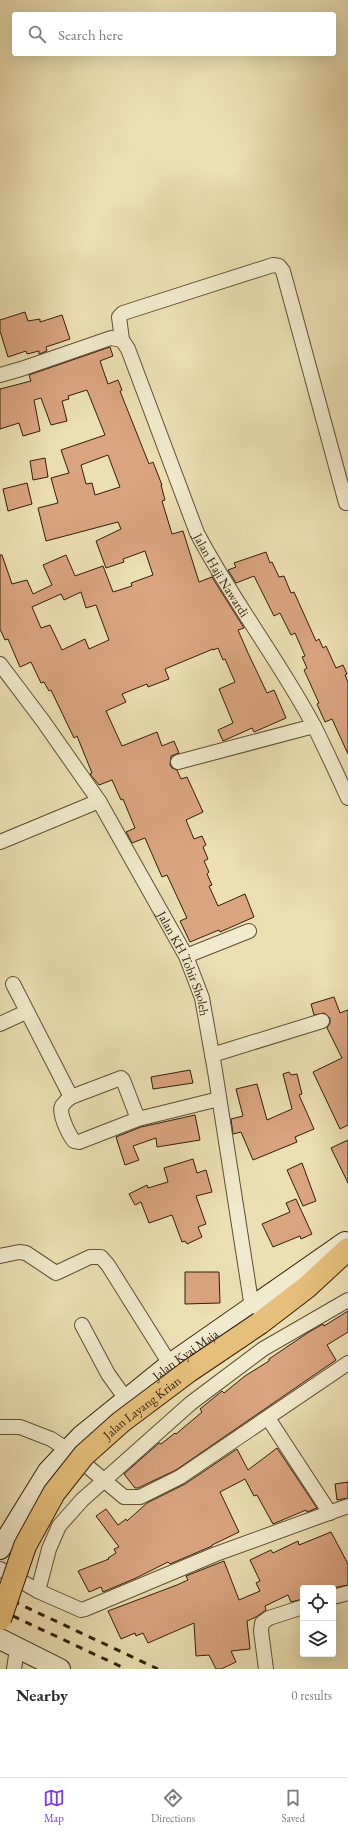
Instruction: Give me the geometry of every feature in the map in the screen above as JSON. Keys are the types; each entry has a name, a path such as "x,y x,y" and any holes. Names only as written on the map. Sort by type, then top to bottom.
{"main road":[{"name":"Jalan Layang Krian","path":"0,1619 25,1546 54,1493 84,1455 121,1422 190,1371 256,1316 307,1287 348,1249"}],"street":[{"path":"0,375 112,338 122,340 119,317 123,313 273,265 279,266 283,271 346,503"},
{"name":"Jalan Haji Nawardi","path":"122,340 128,349 197,534 212,562 242,607 314,726 348,798"},
{"name":"Jalan KH Tohir Sholeh","path":"0,664 43,721 99,801 186,956 202,998 256,1316"},
{"path":"178,762 314,726"},
{"path":"0,842 99,801"},
{"path":"186,956 249,931"},
{"path":"12,984 71,1097"},
{"path":"0,1024 26,1012"},
{"path":"212,1055 322,1021"},
{"path":"138,1119 121,1078 71,1097 61,1107 61,1112 70,1136 74,1141 79,1142 138,1119 219,1099"},
{"name":"Jalan Kyai Maja","path":"0,1549 48,1471 72,1454 81,1436 170,1364 256,1316 348,1239"},
{"path":"0,1256 19,1252 26,1253 56,1273 90,1258 101,1257 108,1265 170,1364"},
{"path":"35,1589 59,1526 82,1500 190,1403 264,1349 348,1300"},
{"path":"82,1324 108,1374 126,1399"},
{"path":"0,1426 20,1427 51,1438 124,1497 140,1497 180,1477 348,1363"},
{"path":"268,1418 330,1513"},
{"path":"6,1572 35,1589 81,1610 216,1554 348,1506"},
{"path":"336,1596 348,1593"},
{"path":"266,1669 261,1631 262,1624 269,1618 300,1608"},
{"path":"10,1645 14,1669"},
{"path":"10,1645 60,1669"}],"building":[{"path":"25,312 28,321 40,319 40,322 62,315 70,339 46,347 47,351 39,354 39,351 27,354 26,351 8,357 0,331 0,320"},
{"path":"110,347 113,356 100,361 108,384 118,380 122,390 120,391 149,464 153,462 162,485 165,500 162,501 172,534 183,531 199,582 212,577 244,628 238,630 248,653 267,693 274,690 286,718 254,732 252,728 223,741 218,730 233,723 219,689 235,682 225,659 223,660 218,648 165,669 169,679 148,687 147,684 122,694 126,702 106,711 122,746 157,732 162,746 174,741 179,753 171,756 170,765 172,768 177,770 181,779 187,777 203,812 186,820 194,839 202,836 206,845 203,847 208,859 204,861 209,872 207,874 212,885 209,886 218,906 245,894 254,917 220,932 219,930 190,942 180,921 187,918 167,875 162,877 145,838 132,843 126,832 135,828 123,799 121,800 112,780 99,785 90,774 92,773 77,736 74,738 51,690 49,691 44,682 41,683 31,662 20,667 8,639 5,640 0,629 0,555 2,555 12,584 27,580 33,594 52,585 43,565 66,555 75,576 103,566 113,592 132,586 131,583 153,575 145,551 123,559 124,562 106,568 96,541 121,529 118,522 46,541 38,508 58,503 51,478 69,473 61,450 105,435 87,390 68,396 69,399 62,401 67,421 51,425 41,398 34,400 40,431 23,436 19,423 0,429 0,389 31,381 29,375","holes":["108,455 120,487 95,495 92,483 86,484 81,465","81,592 86,608 96,605 109,640 89,649 85,639 62,650 50,625 41,628 32,607 61,594 64,600"]},
{"path":"45,458 48,477 33,480 30,461"},
{"path":"27,483 32,504 8,511 3,489"},
{"path":"266,552 270,563 272,562 279,577 284,576 291,593 294,592 316,641 319,639 323,648 326,646 336,668 343,665 347,674 345,675 348,682 348,754 332,719 325,722 317,704 319,703 304,670 307,668 302,657 305,656 295,633 291,635 280,613 274,616 254,576 236,583 228,570 236,567 234,563"},
{"path":"334,997 340,1013 348,1010 348,1125 340,1129 313,1072 342,1058 327,1028 330,1023 330,1018 324,1013 314,1015 311,1004"},
{"path":"190,1070 193,1083 153,1089 151,1077"},
{"path":"289,1072 291,1075 297,1074 302,1094 299,1095 314,1129 295,1137 297,1142 253,1160 241,1132 233,1134 231,1119 243,1116 236,1089 257,1084 267,1120 292,1109 283,1074"},
{"path":"195,1115 200,1140 157,1147 156,1138 133,1146 139,1160 125,1165 116,1137 141,1127"},
{"path":"348,1140 348,1183 331,1148"},
{"path":"193,1159 197,1173 206,1170 212,1192 196,1196 206,1224 198,1227 202,1237 187,1244 185,1241 182,1242 172,1215 149,1223 141,1202 135,1205 129,1194 147,1185 148,1188 168,1182 164,1168"},
{"path":"302,1163 316,1201 303,1206 287,1170"},
{"path":"296,1199 312,1234 301,1239 300,1236 273,1247 262,1224 290,1212 286,1203"},
{"path":"185,1272 219,1272 220,1303 185,1304"},
{"path":"348,1311 348,1332 327,1345 336,1360 176,1470 138,1488 135,1488 124,1474 159,1443 161,1444 175,1433 176,1434 202,1412 200,1409 222,1391 224,1393 245,1376 269,1361 269,1359 309,1332 323,1324 324,1326"},
{"path":"277,1448 317,1508 307,1512 306,1510 273,1524 257,1495 254,1496 245,1479 220,1492 239,1532 212,1546 170,1564 168,1562 103,1592 101,1587 89,1592 78,1571 109,1559 108,1558 116,1553 114,1549 119,1547 96,1516 106,1509 118,1525 126,1519 127,1521 147,1503 185,1484 237,1449 248,1470"},
{"path":"348,1482 348,1498 337,1500 335,1484"},
{"path":"331,1532 348,1564 348,1585 336,1587 336,1585 300,1585 300,1600 291,1602 288,1595 265,1606 266,1610 247,1621 250,1649 231,1651 236,1662 221,1669 216,1669 209,1655 196,1656 194,1623 148,1643 143,1633 136,1636 135,1633 121,1639 108,1611 177,1585 188,1580 186,1576 224,1561 239,1600 260,1591 256,1583 260,1581 250,1560 271,1550 273,1553 298,1541 299,1545"}],"railway":[{"path":"0,1595 158,1669"},
{"path":"0,1610 126,1669"}]}
